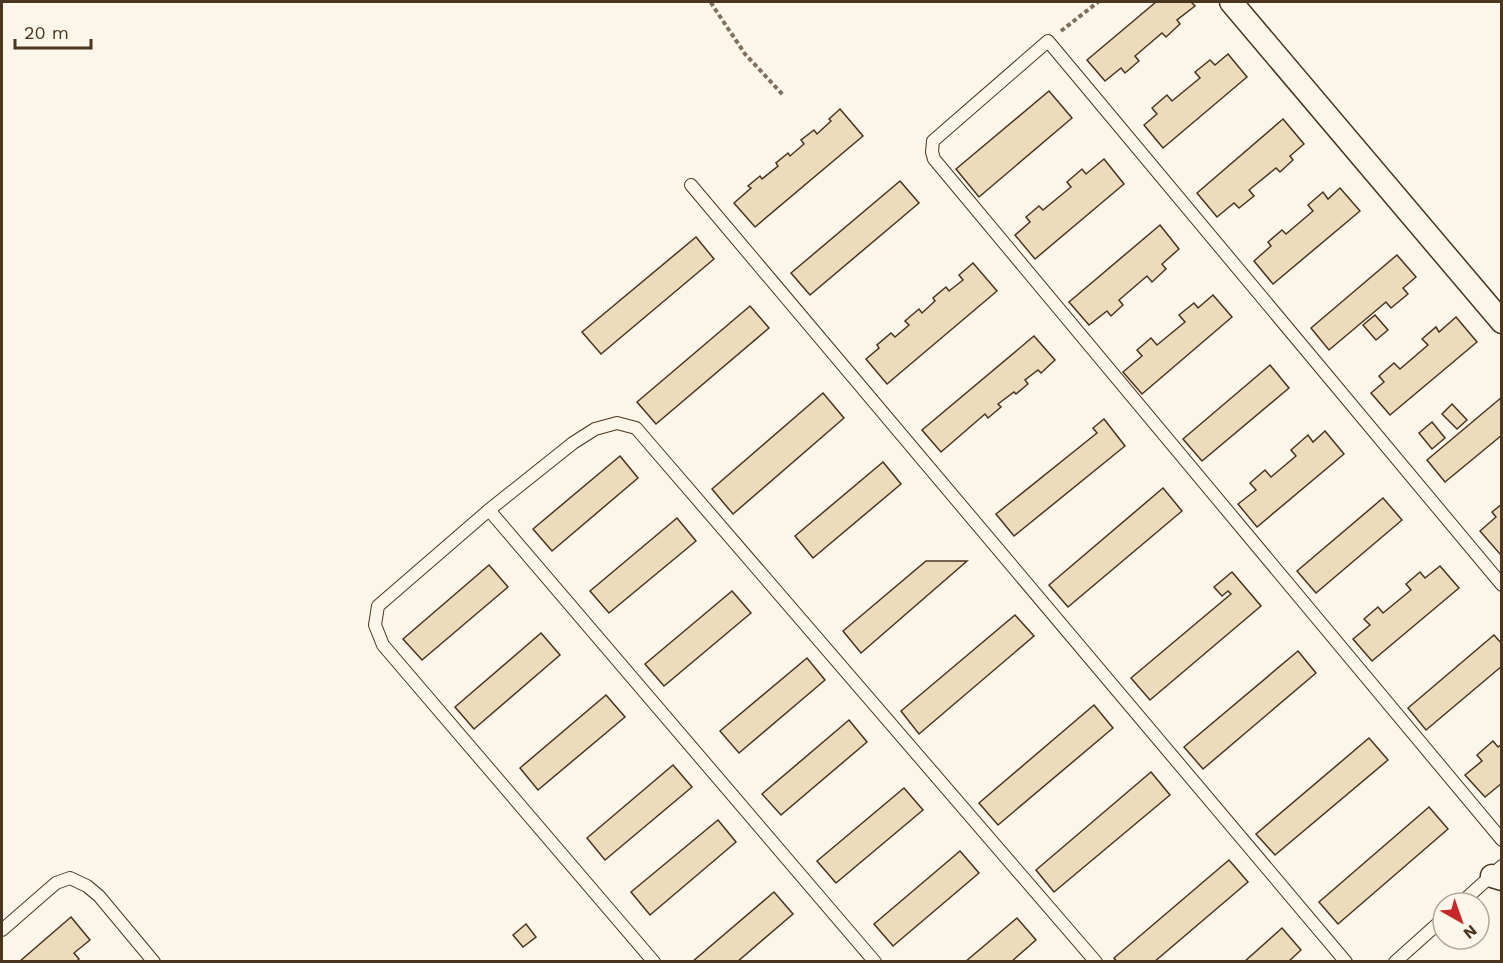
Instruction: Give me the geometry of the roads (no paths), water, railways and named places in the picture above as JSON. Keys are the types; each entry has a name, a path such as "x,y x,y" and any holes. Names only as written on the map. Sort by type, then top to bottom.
{"street":[{"path":"1231,2 1502,322"}],"lane":[{"path":"1502,585 1048,40 933,141 934,159 1502,840"},
{"path":"691,185 1346,962"},
{"path":"654,962 383,645 375,625 378,606 489,510 573,443 595,429 617,423 636,428 1096,962"},
{"path":"489,510 875,962"},
{"path":"1476,891 1498,874"},
{"path":"2,930 56,883 70,878 87,886 99,896 154,962"},
{"path":"1395,962 1431,930"}]}
